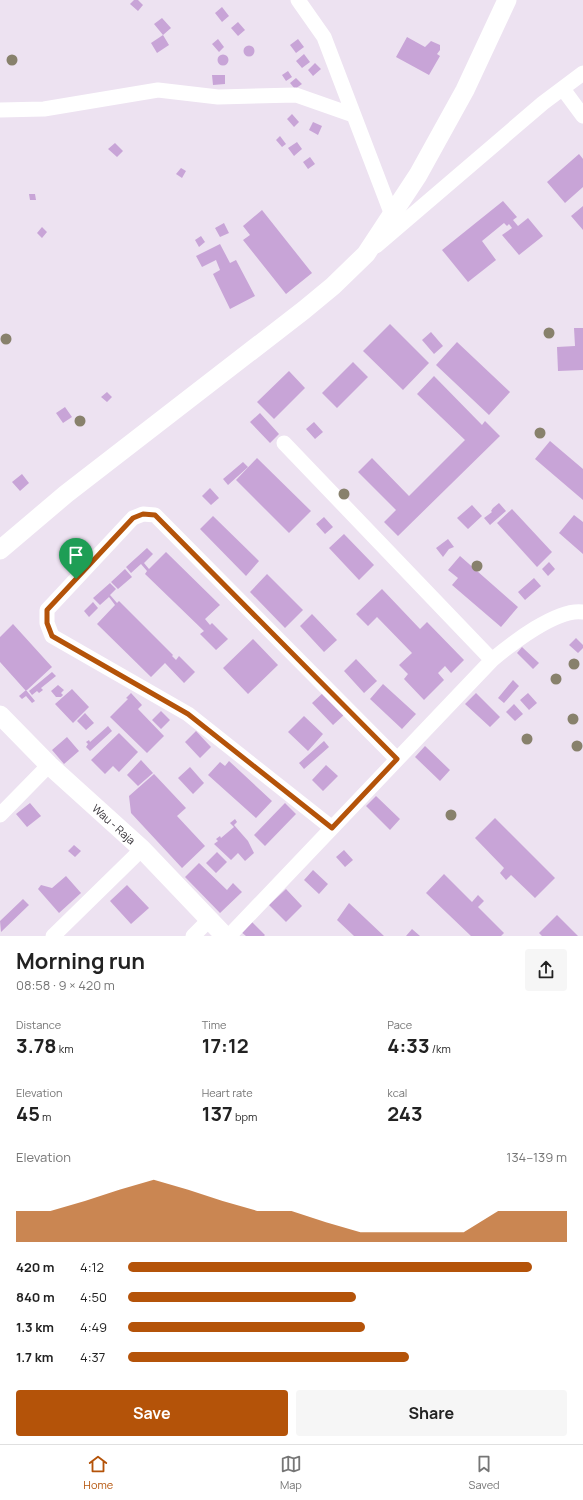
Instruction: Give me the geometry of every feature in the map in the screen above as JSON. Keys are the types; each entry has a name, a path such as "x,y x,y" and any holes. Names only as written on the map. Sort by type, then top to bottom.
{"street":[{"path":"298,0 324,37 392,215"},
{"path":"366,254 418,175 465,90 507,0"},
{"path":"0,550 61,498 304,310 333,286 366,254 543,103 583,73"},
{"path":"562,89 583,116"},
{"path":"0,110 44,109 158,90 218,97 296,95 353,115"},
{"path":"284,443 492,660"},
{"path":"332,828 188,714 52,636 47,623 47,610 133,518 143,514 155,515 397,759"},
{"path":"229,936 492,660 514,641 533,630 558,617 583,612"},
{"name":"Wau - Raja","path":"0,715 49,765 142,849 225,936"},
{"path":"0,815 49,765"},
{"path":"53,936 142,849"},
{"path":"193,936 210,919"}],"building":[{"path":"134,0 138,0 143,5 138,11 130,4"},
{"path":"222,7 229,16 222,22 215,13"},
{"path":"162,18 171,28 163,35 154,24"},
{"path":"238,22 245,30 238,36 231,28"},
{"path":"163,35 169,45 157,53 151,43"},
{"path":"407,37 425,47 431,41 440,45 440,50 437,54 440,56 429,75 396,57"},
{"path":"218,39 224,47 219,52 212,44"},
{"path":"298,39 304,47 296,53 290,45"},
{"path":"249,45 253,47 255,51 253,55 249,57 245,55 243,51 245,47"},
{"path":"223,54 227,56 229,60 227,64 223,66 219,64 217,60 219,56"},
{"path":"304,54 310,62 302,68 296,61"},
{"path":"315,63 321,69 313,76 308,70"},
{"path":"288,71 292,77 286,81 282,75"},
{"path":"212,75 225,75 225,84 213,85"},
{"path":"296,78 302,84 295,89 290,83"},
{"path":"292,114 299,122 294,127 287,119"},
{"path":"313,122 322,126 318,135 309,130"},
{"path":"280,136 286,144 282,147 276,140"},
{"path":"297,142 302,149 294,156 288,148"},
{"path":"115,143 123,151 117,157 108,149"},
{"path":"579,154 583,159 583,187 565,203 547,182"},
{"path":"310,157 315,164 308,169 303,162"},
{"path":"181,168 186,171 182,178 176,174"},
{"path":"29,194 35,194 36,200 30,200"},
{"path":"503,201 517,217 513,220 518,226 528,218 543,236 519,255 502,235 512,228 509,224 507,226 504,223 482,241 496,260 468,282 442,250"},
{"path":"583,206 583,230 571,216"},
{"path":"262,210 312,273 286,294 243,240 250,235 243,226"},
{"path":"224,223 229,233 220,237 215,228"},
{"path":"42,227 47,232 42,238 37,233"},
{"path":"201,236 205,242 199,247 195,240"},
{"path":"220,244 230,263 236,260 255,296 230,309 213,274 220,270 216,260 202,267 196,256"},
{"path":"390,324 429,363 403,390 363,351"},
{"path":"574,328 583,328 583,370 558,371 557,347 575,346"},
{"path":"431,332 443,346 434,354 422,340"},
{"path":"457,342 510,392 489,415 436,365"},
{"path":"353,362 368,377 337,408 322,393"},
{"path":"289,371 305,388 274,419 257,402"},
{"path":"434,376 482,425 485,421 500,436 398,536 384,522 396,510 358,472 372,458 409,496 465,440 417,394"},
{"path":"107,392 112,397 107,402 101,397"},
{"path":"65,407 72,417 63,423 56,413"},
{"path":"260,413 279,434 270,443 250,422"},
{"path":"314,422 323,432 315,439 306,429"},
{"path":"550,441 583,469 583,500 535,459"},
{"path":"257,458 311,511 289,533 236,480"},
{"path":"243,462 248,467 228,485 223,479"},
{"path":"22,474 29,483 20,491 12,482"},
{"path":"210,488 219,498 211,505 202,496"},
{"path":"499,503 506,511 490,525 484,518 492,512 491,511 493,508"},
{"path":"472,505 482,516 468,529 457,518"},
{"path":"512,509 552,552 537,567 497,523"},
{"path":"574,515 583,522 583,554 559,533"},
{"path":"213,516 259,561 246,576 200,529"},
{"path":"324,517 333,527 325,534 316,524"},
{"path":"344,534 374,565 359,580 329,548"},
{"path":"448,539 454,547 449,549 443,557 436,548"},
{"path":"147,548 153,554 144,563 149,569 166,552 220,605 205,619 210,625 212,623 228,639 216,650 200,634 204,631 145,574 147,571 141,564 131,573 126,567"},
{"path":"460,556 518,607 501,627 452,585 458,578 448,570"},
{"path":"549,562 555,569 548,576 542,569"},
{"path":"125,569 132,577 118,589 111,582"},
{"path":"267,574 303,610 285,628 250,592"},
{"path":"534,578 541,586 525,600 518,592"},
{"path":"110,583 116,589 110,595 117,603 119,601 173,655 172,656 176,660 179,656 195,672 184,683 165,663 151,677 97,624 115,605 109,597 100,605 93,598"},
{"path":"382,589 420,629 427,622 464,660 451,673 445,666 438,673 444,680 424,700 404,679 408,674 399,665 412,653 377,617 368,626 356,614"},
{"path":"93,602 98,608 89,617 84,611"},
{"path":"312,614 337,640 324,652 300,626"},
{"path":"13,624 52,667 26,691 0,662 0,637"},
{"path":"576,638 583,645 583,648 578,653 569,645"},
{"path":"253,639 278,665 248,694 223,668"},
{"path":"522,647 539,663 533,669 517,653"},
{"path":"356,659 377,681 364,693 344,671"},
{"path":"52,672 56,676 41,688 43,690 39,693 37,691 32,695 29,691"},
{"path":"513,680 519,686 504,703 498,698"},
{"path":"383,684 416,714 402,729 370,699"},
{"path":"58,685 64,690 61,693 63,695 61,697 56,697 51,691"},
{"path":"72,689 89,707 73,723 55,704"},
{"path":"26,690 35,701 32,703 26,696 22,699 19,696"},
{"path":"325,691 346,713 333,725 312,703"},
{"path":"131,693 142,705 138,709 164,736 147,753 110,717 128,699 126,698"},
{"path":"476,693 500,717 490,727 465,704"},
{"path":"528,693 537,703 529,710 520,700"},
{"path":"514,704 523,714 515,721 506,712"},
{"path":"161,711 170,720 161,729 152,720"},
{"path":"85,713 94,723 86,730 77,721"},
{"path":"304,716 323,734 308,751 288,732"},
{"path":"108,726 112,731 90,751 86,747 88,744 86,742 89,740 90,742"},
{"path":"196,731 211,747 200,758 185,742"},
{"path":"119,733 138,752 119,772 113,766 105,774 91,760"},
{"path":"67,737 79,751 64,764 52,750"},
{"path":"324,741 329,747 304,769 299,763"},
{"path":"425,746 450,770 440,781 415,757"},
{"path":"141,760 153,773 138,786 127,775"},
{"path":"229,761 272,801 256,818 208,775 220,762 225,766"},
{"path":"326,765 338,776 323,791 312,780"},
{"path":"190,767 204,783 193,794 178,778"},
{"path":"154,774 186,808 177,816 205,846 182,868 131,813 129,796"},
{"path":"376,796 400,819 390,830 366,806"},
{"path":"30,803 41,816 27,827 16,814"},
{"path":"285,803 296,814 265,846 254,835"},
{"path":"495,818 555,878 535,898 511,875 506,880 500,873 504,868 475,838"},
{"path":"235,819 237,822 234,825 248,841 254,853 245,861 238,853 231,860 214,844 218,841 216,839 220,836 221,838 234,827 230,823"},
{"path":"74,845 81,851 75,857 68,851"},
{"path":"344,850 353,860 345,867 336,857"},
{"path":"217,852 227,862 216,873 206,863"},
{"path":"199,863 227,890 233,883 242,892 220,913 185,877"},
{"path":"313,870 328,884 319,894 304,880"},
{"path":"444,874 472,902 478,895 484,901 478,907 504,933 501,936 471,936 426,893"},
{"path":"66,876 81,893 59,913 38,889 41,885 52,888"},
{"path":"127,885 149,908 131,924 110,901"},
{"path":"286,889 302,906 286,922 269,905"},
{"path":"23,899 29,905 1,932 0,921"},
{"path":"349,903 384,936 354,936 337,920"},
{"path":"557,915 578,936 542,936 539,933"},
{"path":"250,920 265,935 264,936 246,936 240,931"},
{"path":"412,929 420,936 406,936"}],"route":[{"path":"143,514 155,515 397,759 332,828 188,714 52,636 47,623 47,610 76,579 133,518 143,514"}]}
